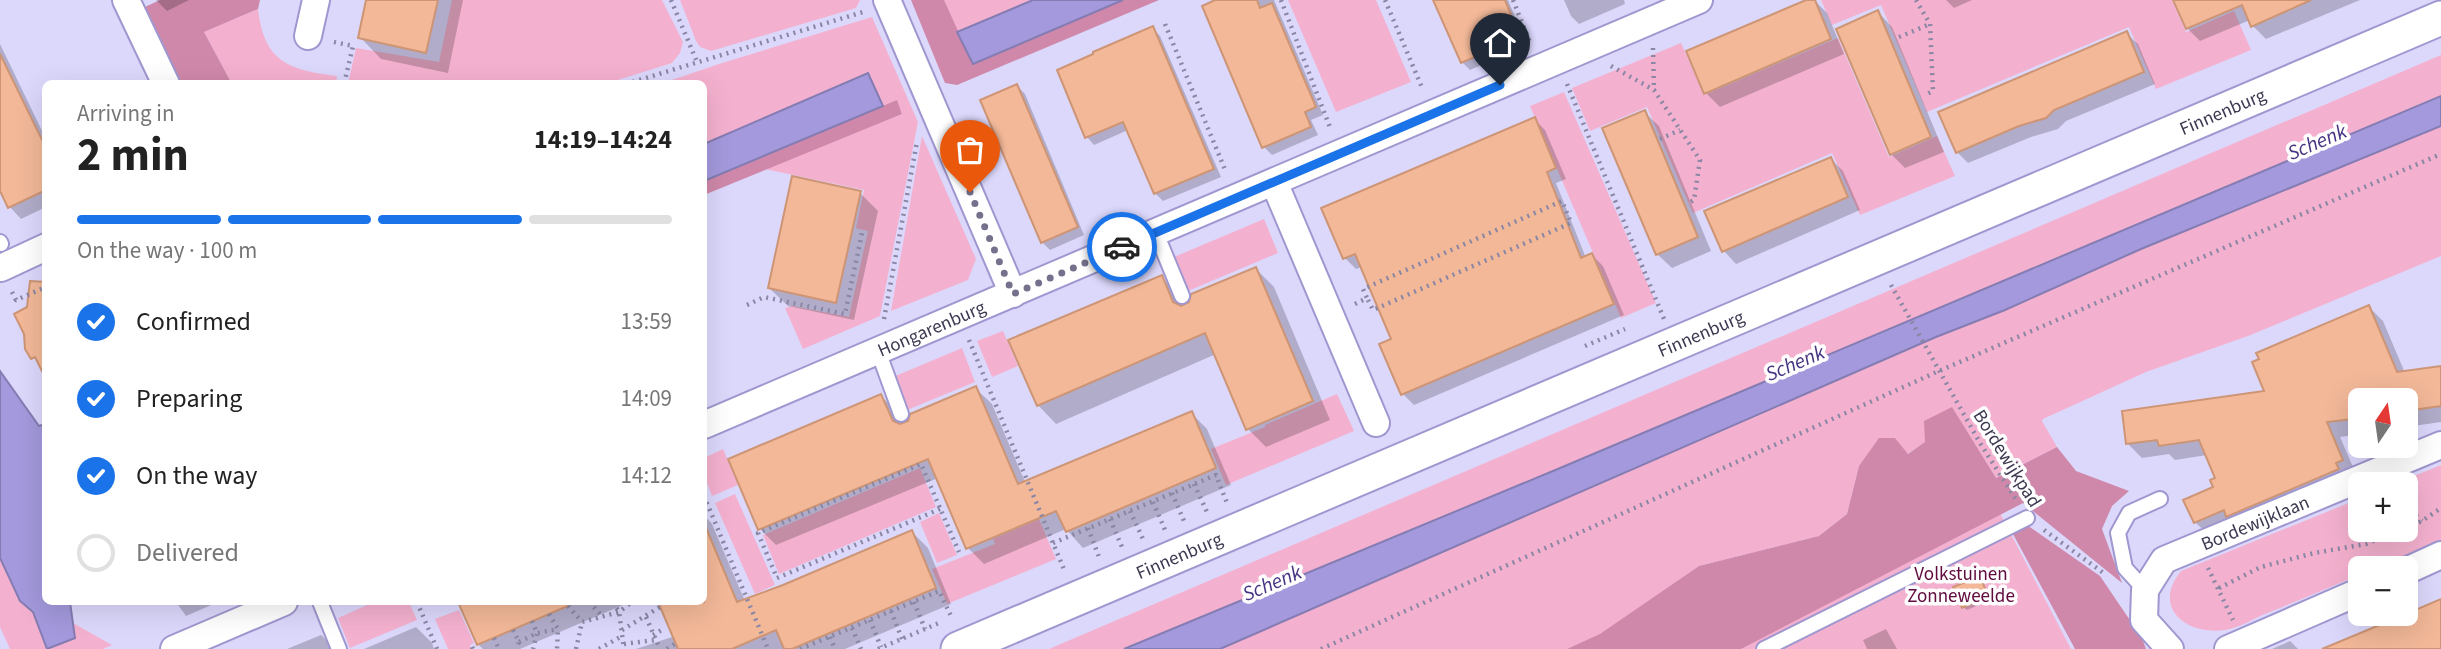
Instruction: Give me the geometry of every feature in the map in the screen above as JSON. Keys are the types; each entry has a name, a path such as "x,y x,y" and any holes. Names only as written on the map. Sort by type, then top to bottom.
{"street":[{"path":"127,0 164,80"},
{"path":"308,36 316,0"},
{"name":"Hongarenburg","path":"707,424 1699,0"},
{"path":"888,2 1013,294"},
{"name":"Finnenburg","path":"955,633 1674,343 2441,18"},
{"path":"1274,182 1376,423"},
{"path":"1,252 42,247"},
{"name":"Bordewijklaan","path":"2146,590 2164,560 2441,445"},
{"path":"2418,565 2441,555"},
{"path":"2146,590 2144,620 2170,649"},
{"path":"2234,647 2348,597"},
{"path":"174,649 277,605"}],"lane":[{"path":"1156,233 1182,296"},
{"path":"878,351 901,414"},
{"path":"2146,590 2125,568 2118,533 2129,513 2160,499"},
{"path":"1764,649 2027,518"},
{"path":"321,605 339,649"}],"path":[{"path":"671,0 697,62"},
{"path":"1281,0 1340,154"},
{"path":"1385,0 1433,114"},
{"path":"1513,0 1548,65 1674,343"},
{"path":"1916,0 1930,24 1933,91 1925,95"},
{"path":"639,80 888,2"},
{"path":"1652,20 1654,90"},
{"path":"1165,24 1237,198"},
{"path":"1899,37 1930,24"},
{"path":"308,36 353,46 345,80"},
{"path":"1583,50 1654,90 1700,160 1694,200 1687,204"},
{"path":"878,351 927,90"},
{"path":"1660,139 1680,130"},
{"path":"1321,649 1939,371 2441,154"},
{"path":"1562,201 1571,223 1373,310 1364,299 1363,289 1562,201"},
{"path":"747,305 764,297 845,314 862,233"},
{"name":"Bordewijkpad","path":"1909,314 1980,443 2027,518 2106,575"},
{"path":"959,317 1065,573"},
{"path":"940,509 777,579 758,533 921,464 940,509 958,552"},
{"path":"1053,543 1216,475 1228,504"},
{"path":"1194,484 1208,513"},
{"path":"1172,493 1185,523"},
{"path":"1153,502 1166,531"},
{"path":"707,503 768,649"},
{"path":"2418,524 2441,508"},
{"path":"1130,511 1144,540"},
{"path":"2418,518 2422,522"},
{"path":"1110,519 1123,549"},
{"path":"1088,528 1099,559"},
{"path":"2219,588 2261,567 2371,542"},
{"path":"2185,551 2208,568 2219,588 2231,614 2234,647"},
{"path":"800,649 939,591 955,633"},
{"path":"914,602 925,629"},
{"path":"418,605 437,649"},
{"path":"592,605 603,616"},
{"path":"615,605 619,612 624,647 654,637 665,628"},
{"path":"582,622 619,612 628,605"},
{"path":"568,606 582,622"},
{"path":"621,630 660,607"},
{"path":"891,611 902,639"},
{"path":"550,614 558,629 557,649"},
{"path":"646,617 660,649"},
{"path":"870,620 881,647"},
{"path":"532,621 537,633 533,649"},
{"path":"576,649 582,622"},
{"path":"852,628 861,649"},
{"path":"516,649 519,642 537,633 558,629"},
{"path":"513,630 519,642"},
{"path":"599,649 622,636"},
{"path":"830,637 835,649"},
{"path":"494,638 499,649"},
{"path":"667,649 676,643"}],"green space":[{"path":"452,0 662,0 683,42 680,53 672,63 618,80 349,80 356,48 439,62"},
{"path":"680,0 860,0 856,8 711,51 700,47 696,41"},
{"path":"944,0 1033,0 957,32"},
{"path":"1288,0 1376,0 1411,82 1336,112"},
{"path":"1821,0 2172,0 2186,32 2234,11 2251,50 2156,89 2129,27 1927,112 1881,5 1832,25"},
{"path":"258,9 261,27 273,52 292,66 337,76 336,80 230,80 204,32"},
{"path":"872,17 918,122 880,316 803,349 785,308 792,306 849,317 868,231 856,228 864,190 765,169 902,114 897,101 883,106 868,73 707,143 707,80 672,80"},
{"path":"1838,38 1889,157 1937,136 1955,176 1860,215 1832,153 1693,213 1647,107 1590,131 1572,88 1681,43 1704,95"},
{"path":"2441,55 2441,96 1124,649 1049,649"},
{"path":"1564,92 1656,303 1621,318 1530,106"},
{"path":"2441,126 2441,256 2248,336 2146,372 2043,419 2057,447 1996,478 1952,408 1925,443 1907,454 1859,466 1847,514 1819,536 1699,566 1600,635 1567,649 1220,649 2141,249"},
{"path":"922,136 976,259 968,280 891,311"},
{"path":"1264,219 1278,253 1188,291 1174,257"},
{"path":"1003,331 1018,366 992,377 977,341"},
{"path":"962,348 975,382 907,410 893,377"},
{"path":"1337,394 1354,431 1226,485 1211,449"},
{"path":"723,449 738,485 712,496 707,483 707,457"},
{"path":"2441,465 2441,541 2406,556 2348,556 2348,579 2230,629 2198,629 2186,624 2172,608 2170,597 2173,584 2181,571 2348,503 2348,542 2418,542 2418,474"},
{"path":"920,468 936,507 779,574 763,535"},
{"path":"735,494 775,585 755,594 715,503"},
{"name":"Volkstuinen Zonneweelde","path":"1991,496 2071,649 1688,649"},
{"path":"939,513 957,555 937,563 920,522"},
{"path":"1039,519 1056,559 947,604 932,569 995,544 993,539"},
{"path":"0,558 20,601 33,612 46,649 10,649 0,627"},
{"path":"367,605 410,605 417,620 350,648 338,618"},
{"path":"459,610 474,643 470,645 471,649 448,649 435,619"},
{"path":"73,623 112,645 103,649 47,649 74,638"}],"shaded area":[{"path":"160,0 260,0 258,9 204,32 230,80 180,80 145,7"},
{"path":"911,0 944,0 973,64 1123,0 1159,0 957,85 945,83"},
{"path":"1033,0 1123,0 973,64 957,32"},
{"path":"868,73 883,106 707,180 707,143"},
{"path":"2441,96 2441,126 2141,249 1220,649 1124,649 1553,471"},
{"path":"897,100 902,114 707,194 707,180"},
{"path":"0,371 39,426 42,425 42,605 70,605 75,638 47,649 33,612 20,601 0,558"},
{"path":"1952,407 1996,478 2057,447 2076,471 2129,491 2112,506 2102,529 2122,583 2023,503 1741,649 1567,649 1600,634 1699,566 1819,536 1847,514 1859,466 1879,438 1895,438 1908,454 1925,442 1924,421"},
{"path":"2027,525 2100,576 2142,638 2146,649 2075,649 2013,534"}],"building":[{"path":"366,0 438,0 426,53 358,38"},
{"path":"1215,0 1257,0 1260,8 1272,3 1316,107 1305,112 1311,127 1262,148 1202,6"},
{"path":"1433,0 1505,0 1514,22 1503,27 1509,42 1461,63"},
{"path":"1806,0 1815,0 1831,39 1704,94 1686,51"},
{"path":"2173,0 2311,0 2251,27 2242,5 2186,29"},
{"path":"1878,10 1931,137 1890,155 1836,29"},
{"path":"1153,26 1214,169 1154,194 1123,122 1085,138 1057,70"},
{"path":"2127,31 2144,72 2054,110 2046,118 2019,126 1956,153 1938,112"},
{"path":"0,54 42,140 42,192 8,208 0,191"},
{"path":"1017,84 1078,227 1041,243 980,100"},
{"path":"1645,110 1698,237 1656,255 1602,128"},
{"path":"1535,117 1556,168 1547,172 1581,258 1592,253 1614,304 1401,395 1379,344 1391,339 1355,254 1343,259 1321,208"},
{"path":"1831,157 1848,197 1722,252 1704,211"},
{"path":"792,176 861,191 836,303 768,288"},
{"path":"1256,267 1313,401 1246,430 1205,333 1037,406 1008,340 1162,275 1173,302 1181,306 1189,302 1191,294"},
{"path":"30,281 42,282 42,371 35,357 31,359 25,349 24,334 14,314 27,307"},
{"path":"2369,305 2397,372 2441,366 2441,406 2418,409 2418,388 2348,388 2348,420 2327,422 2343,460 2336,463 2339,469 2226,517 2224,510 2194,523 2183,500 2213,487 2210,480 2215,478 2199,440 2159,446 2157,440 2126,444 2122,411 2264,391 2252,362 2259,359 2256,353"},
{"path":"976,386 1018,484 1192,411 1216,468 1066,532 1056,511 966,549 928,459 758,530 728,459 881,394 893,421 900,424 908,421 910,414"},
{"path":"707,530 737,602 912,530 936,588 792,649 784,649 776,630 732,649 678,649 659,605 707,605"},
{"path":"1980,576 1988,596 1962,608 1953,587"},
{"path":"2441,599 2441,649 2322,649 2377,626 2418,626 2418,609"},
{"path":"459,605 570,605 477,645"}],"way so far":[{"path":"970,192 1013,294 1122,247"}],"route":[{"path":"1122,247 1500,85"}],"water label":[{"name":"Schenk","path":"2317,142"},
{"name":"Schenk","path":"1795,363"},
{"name":"Schenk","path":"1272,583"}]}
